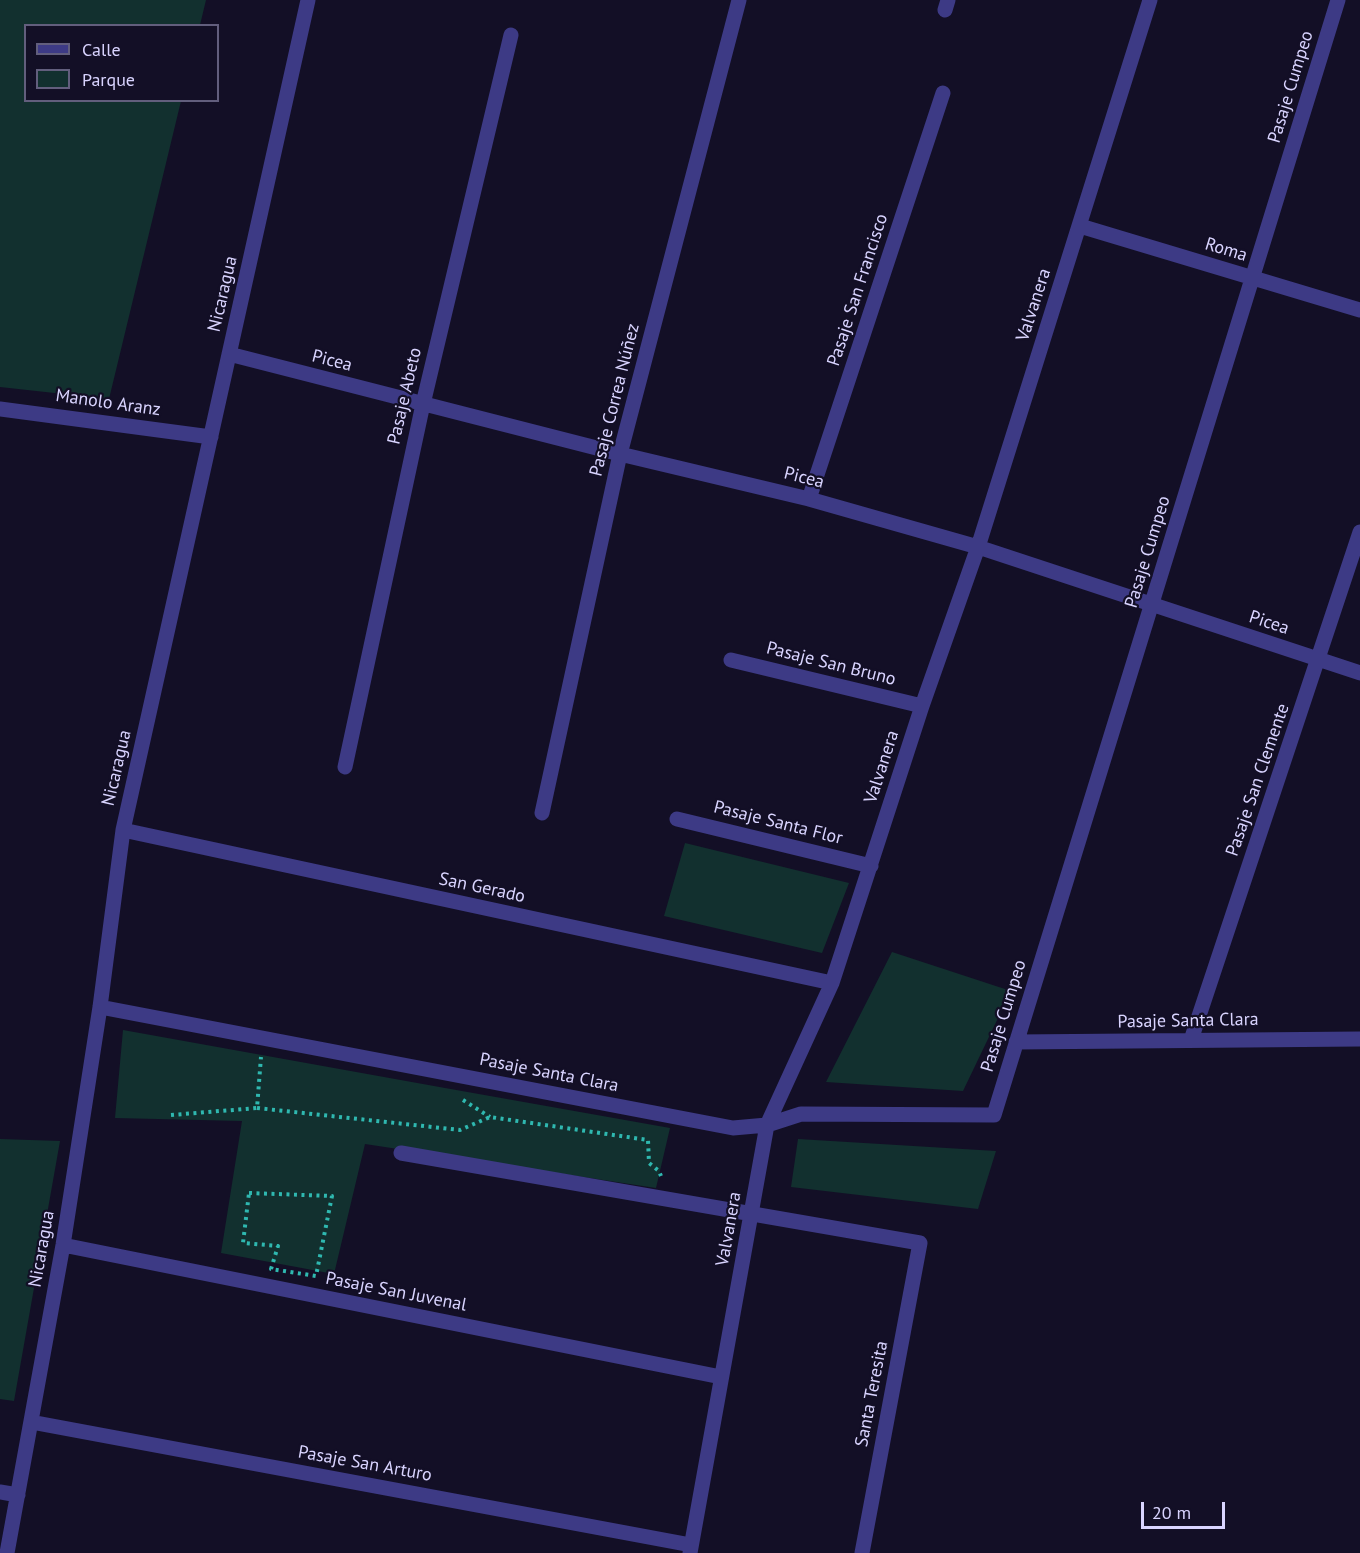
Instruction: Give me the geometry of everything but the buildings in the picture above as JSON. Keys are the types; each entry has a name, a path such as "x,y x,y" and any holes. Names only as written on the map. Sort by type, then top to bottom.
{"street":[{"name":"Nicaragua","path":"7,1553 63,1245 100,1007 123,830 308,0"},
{"name":"Pasaje Correa Núñez","path":"542,813 620,454 739,0"},
{"name":"Valvanera","path":"690,1549 768,1125 832,983 922,706 978,547 1150,0"},
{"name":"Pasaje Cumpeo","path":"994,1115 1338,0"},
{"name":"Pasaje Abeto","path":"345,767 423,404 511,35"},
{"name":"Pasaje San Francisco","path":"809,499 943,93"},
{"name":"Roma","path":"1080,226 1360,310"},
{"name":"Picea","path":"229,354 620,454 809,499 978,547 1360,673"},
{"name":"Manolo Aranz","path":"0,409 211,437"},
{"name":"Pasaje San Clemente","path":"1191,1040 1360,532"},
{"name":"Pasaje San Bruno","path":"731,660 922,706"},
{"name":"Pasaje Santa Flor","path":"677,819 871,866"},
{"name":"San Gerado","path":"123,830 832,983"},
{"name":"Pasaje Santa Clara","path":"100,1007 733,1128 768,1125 801,1114 994,1115"},
{"name":"Pasaje Santa Clara","path":"1016,1042 1360,1039"},
{"path":"401,1153 751,1212"},
{"name":"Santa Teresita","path":"751,1212 921,1243 862,1553"},
{"name":"Pasaje San Juvenal","path":"63,1245 721,1377"},
{"name":"Pasaje San Arturo","path":"31,1422 690,1549"},
{"path":"0,1492 18,1495"}],"path":[{"path":"257,1108 261,1038"},
{"path":"171,1115 257,1108 460,1130 490,1117 648,1140 649,1163 659,1170 666,1198"},
{"path":"249,1193 332,1196 316,1276 271,1269 278,1246 243,1243 249,1193"}],"green space":[{"path":"0,0 206,0 200,24 24,24 24,102 181,102 109,399 0,387"},
{"path":"685,843 849,883 822,953 664,916"},
{"path":"892,952 1011,991 963,1091 826,1082"},
{"path":"123,1030 670,1128 656,1188 365,1144 334,1274 221,1253 242,1121 115,1118"},
{"path":"0,1139 60,1141 14,1401 0,1399"},
{"path":"798,1139 996,1151 978,1209 791,1187"}]}
